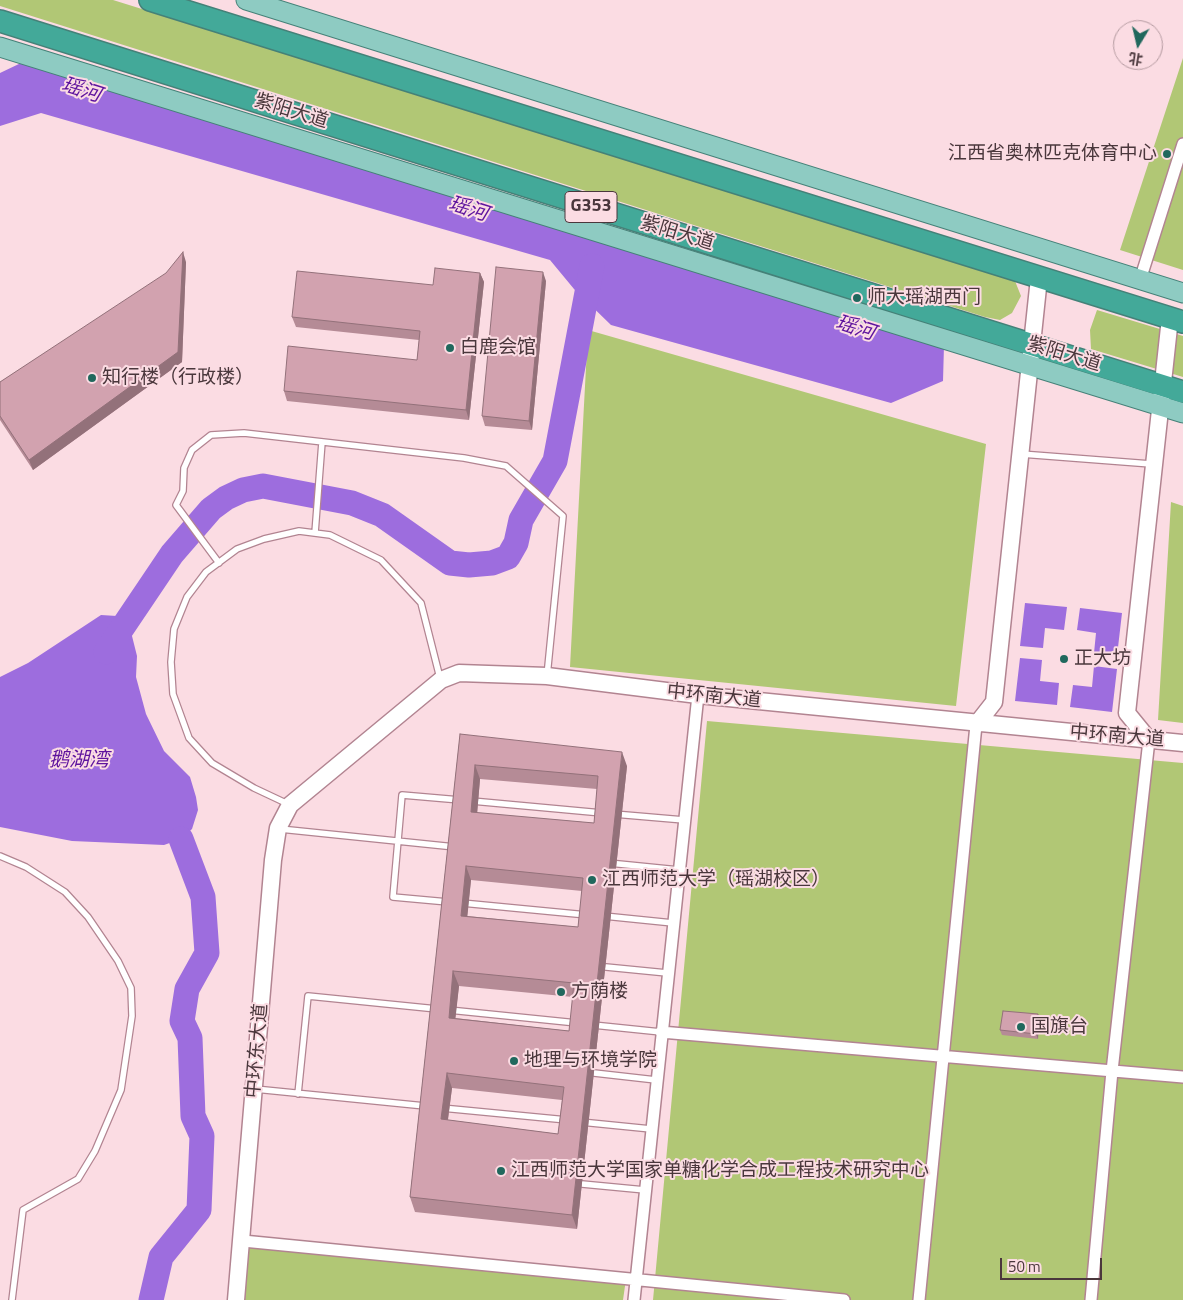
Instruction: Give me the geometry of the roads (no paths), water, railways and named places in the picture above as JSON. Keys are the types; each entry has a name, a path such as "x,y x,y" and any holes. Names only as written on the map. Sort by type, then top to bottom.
{"highway":[{"path":"150,0 1176,320"},
{"name":"紫阳大道","path":"0,21 1032,345 1161,396 1183,392"}],"main road":[{"path":"246,0 1183,293"},
{"path":"0,47 1030,366 1161,396 1183,413"}],"street":[{"path":"1140,280 1183,144"},
{"path":"920,1300 976,725 994,702 1039,278"},
{"path":"1091,1300 1112,1071 1149,740 1126,713 1161,396 1176,320"},
{"name":"中环南大道","path":"290,805 440,680 459,673 547,676 698,695 976,725 1183,743"},
{"path":"634,1300 667,973 698,695"},
{"name":"中环东大道","path":"236,1300 243,1241 273,860 278,828 290,805"},
{"path":"661,1032 1183,1077"},
{"path":"243,1241 844,1300"}],"lane":[{"path":"219,563 176,505 183,491 184,468 192,450 211,436 244,433 464,458 506,466 541,494 563,516 547,676"},
{"path":"315,533 322,442"},
{"path":"1021,454 1154,464"},
{"path":"290,805 254,788 212,763 189,738 173,694 171,662 174,629 187,598 206,572 238,550 264,539 299,531 330,535 381,560 421,603 440,680"},
{"path":"673,923 393,897 402,795 684,820"},
{"path":"278,828 466,848"},
{"path":"0,856 26,867 65,892 88,916 118,961 131,988 132,1016 121,1090 95,1151 78,1179 23,1210 12,1300"},
{"path":"601,862 679,870"},
{"path":"606,967 667,973"},
{"path":"298,1094 308,996 661,1032"},
{"path":"594,1073 656,1080"},
{"path":"255,1089 651,1129"},
{"path":"582,1184 645,1190"}],"water":[{"name":"瑶河","path":"21,63 944,345 943,381 891,403 611,325 574,289 550,260 41,113 0,126 0,73"},
{"path":"1025,603 1067,607 1064,630 1045,628 1043,648 1020,646"},
{"path":"1080,608 1122,613 1117,656 1094,653 1096,633 1077,630"},
{"name":"鹅湖湾","path":"101,615 117,616 130,628 137,656 136,677 146,714 164,751 190,777 196,797 198,810 192,829 181,839 164,845 72,841 0,827 0,677 28,663"},
{"path":"1020,658 1042,660 1040,681 1059,683 1057,705 1015,701"},
{"path":"1094,666 1117,669 1112,712 1070,707 1073,685 1092,687"}],"waterway":[{"path":"106,652 172,554 211,509 226,498 243,490 263,486 352,503 382,515 450,563 469,565 492,563 508,557 516,543 521,520 555,461 592,266"},
{"path":"151,1300 161,1257 199,1210 202,1136 193,1116 190,1038 182,1021 187,989 207,953 203,897 181,839"}],"place":[{"name":"江西省奥林匹克体育中心","path":"1167,154"},
{"name":"师大瑶湖西门","path":"857,298"},
{"name":"白鹿会馆","path":"450,348"},
{"name":"知行楼（行政楼）","path":"92,378"},
{"name":"正大坊","path":"1064,659"},
{"name":"江西师范大学（瑶湖校区）","path":"592,880"},
{"name":"方荫楼","path":"561,992"},
{"name":"国旗台","path":"1021,1027"},
{"name":"地理与环境学院","path":"514,1061"},
{"name":"江西师范大学国家单糖化学合成工程技术研究中心","path":"501,1171"}]}
